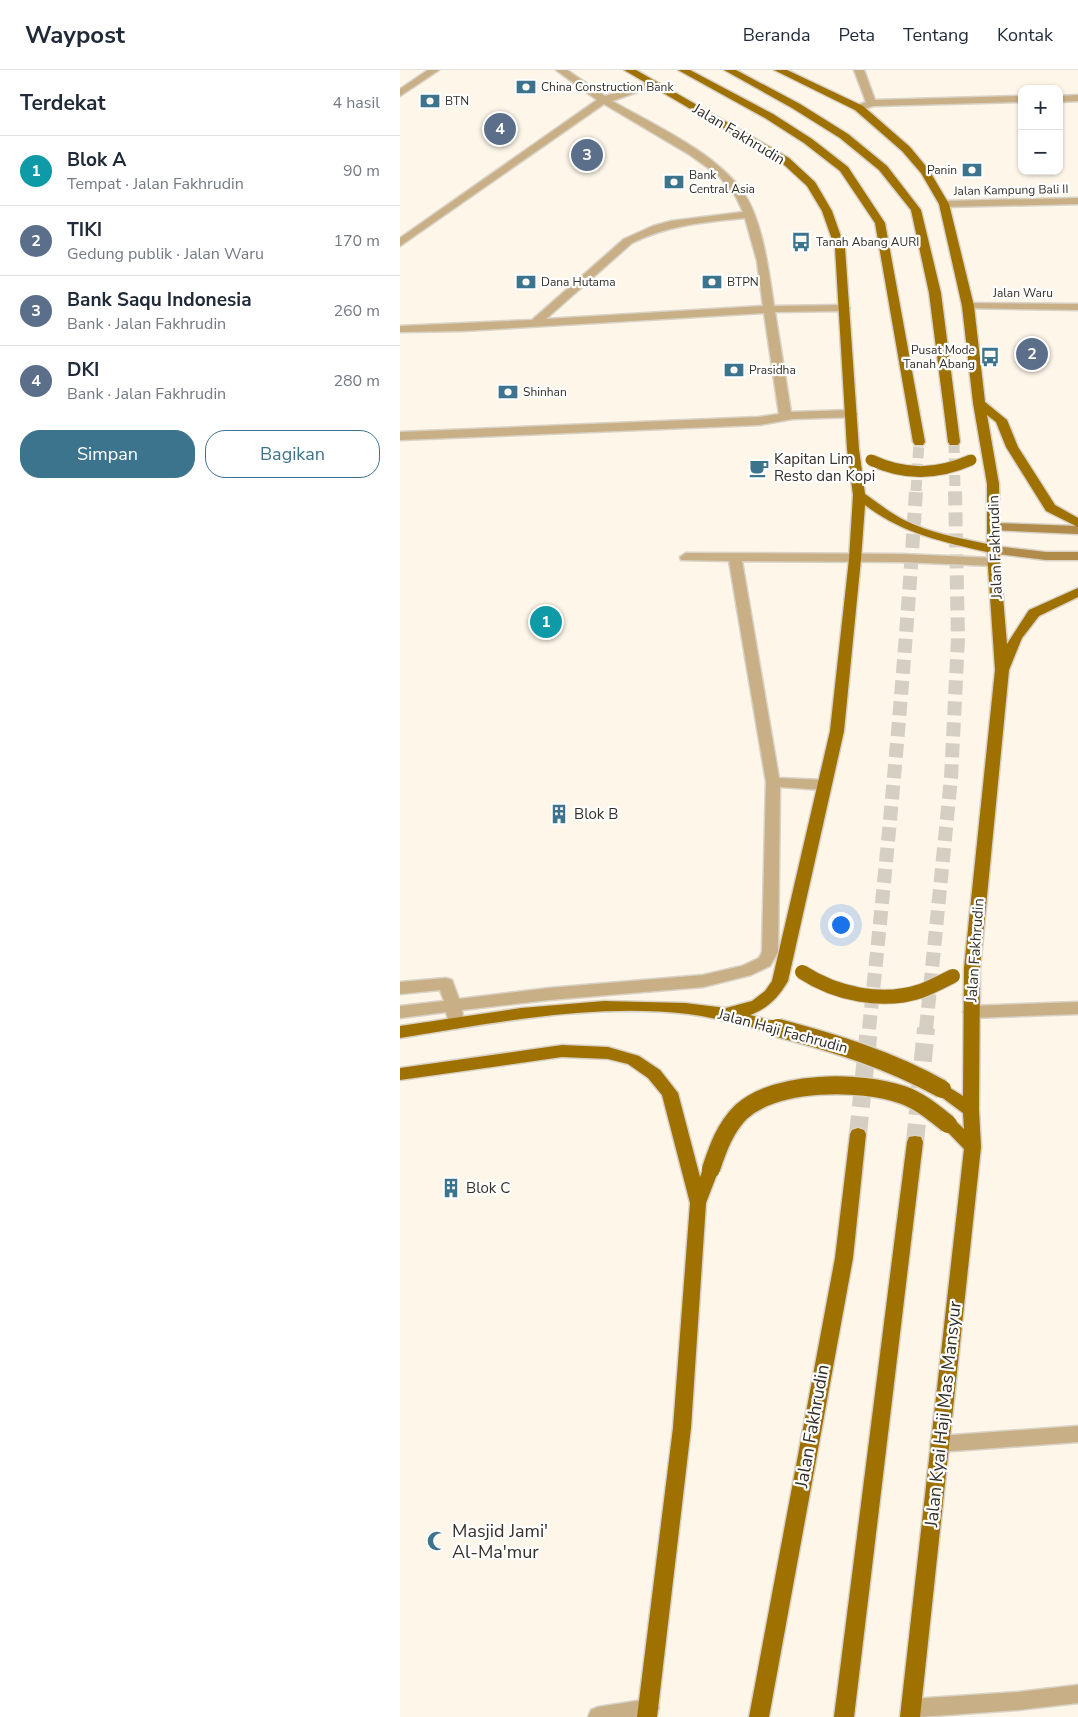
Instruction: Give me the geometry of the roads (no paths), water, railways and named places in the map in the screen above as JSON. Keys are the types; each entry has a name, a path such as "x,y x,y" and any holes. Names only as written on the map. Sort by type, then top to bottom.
{"main road":[{"name":"Jalan Fakhrudin","path":"629,70 743,134 785,160 811,184 826,211 840,248 850,414 859,495 855,558 837,730 780,981 775,992 757,1007 743,1012 726,1014"},
{"name":"Jalan Fakhrudin","path":"683,70 769,116 808,141 830,158 844,169 880,223 919,442"},
{"path":"729,70 796,106 844,136 884,168 916,210 935,293 954,442"},
{"name":"Jalan Fakhrudin","path":"779,70 859,108 906,149 926,172 944,204 968,306 979,403 993,484 1002,670 972,968 971,1110"},
{"path":"979,403 1001,420 1012,447 1050,508 1078,523"},
{"path":"853,449 881,465 907,473 938,472 987,452"},
{"path":"859,495 888,516 907,526 995,556 1078,556"},
{"path":"994,527 1078,530"},
{"path":"1002,670 1016,638 1034,613 1078,592"},
{"path":"786,955 802,972 816,982 846,992 884,996 917,993 972,968"},
{"name":"Jalan Haji Fachrudin","path":"400,1032 456,1023 588,1008 647,1007 726,1014 818,1038 885,1059 916,1073 971,1110"},
{"path":"400,1074 562,1051 608,1053 633,1060 654,1074 670,1093 698,1203"},
{"path":"648,1712 682,1428 698,1203 722,1140 735,1118 758,1100 795,1088 871,1088 902,1094 928,1107 973,1147"},
{"name":"Jalan Kyai Haji Mas Mansyur","path":"911,1712 973,1147 971,1110"},
{"name":"Jalan Fakhrudin","path":"759,1717 844,1258 858,1134"},
{"path":"844,1717 915,1142"}],"street":[{"path":"400,93 434,70"},
{"path":"561,70 604,100 694,152 722,173 741,196 749,214 762,261 784,416"},
{"path":"859,70 871,103"},
{"path":"400,243 604,100 652,84"},
{"path":"1063,99 1078,98"},
{"path":"859,108 871,103 1018,99"},
{"name":"Jalan Kampung Bali II","path":"944,204 1078,201"},
{"path":"536,322 628,241 642,232 660,226 749,214"},
{"name":"Jalan Waru","path":"968,306 1078,307"},
{"path":"400,329 462,328 536,322 844,308"},
{"path":"400,436 759,421 810,413 850,414"},
{"path":"686,557 901,558 995,556"},
{"path":"400,1012 453,1004 703,981 746,971 765,962 770,952 773,782 735,557"},
{"path":"773,782 824,785"},
{"path":"400,988 446,984 453,1004 456,1023"},
{"path":"971,1012 1078,1008"},
{"path":"939,1444 1078,1434"},
{"path":"911,1712 1078,1694"},
{"path":"598,1717 648,1712"}],"tunnel":[{"path":"916,491 919,442"},
{"path":"954,442 955,491"},
{"path":"869,1029 896,760 916,490"},
{"path":"926,1029 951,778 958,639 955,490"},
{"path":"858,1134 869,1028"},
{"path":"915,1142 926,1028"}],"place":[{"name":"China Construction Bank","path":"526,87"},
{"name":"BTN","path":"430,101"},
{"name":"DKI","path":"500,129"},
{"name":"Bank Saqu Indonesia","path":"587,155"},
{"name":"Panin","path":"972,170"},
{"name":"Bank Central Asia","path":"674,182"},
{"name":"Tanah Abang AURI","path":"801,242"},
{"name":"Dana Hutama","path":"526,282"},
{"name":"BTPN","path":"712,282"},
{"name":"TIKI","path":"1032,354"},
{"name":"Pusat Mode Tanah Abang","path":"990,357"},
{"name":"Prasidha","path":"734,370"},
{"name":"Shinhan","path":"508,392"},
{"name":"Kapitan Lim Resto dan Kopi","path":"759,468"},
{"name":"Blok A","path":"546,622"},
{"name":"Blok B","path":"559,814"},
{"name":"Blok C","path":"451,1188"},
{"name":"Masjid Jami' Al-Ma'mur","path":"437,1541"}]}
